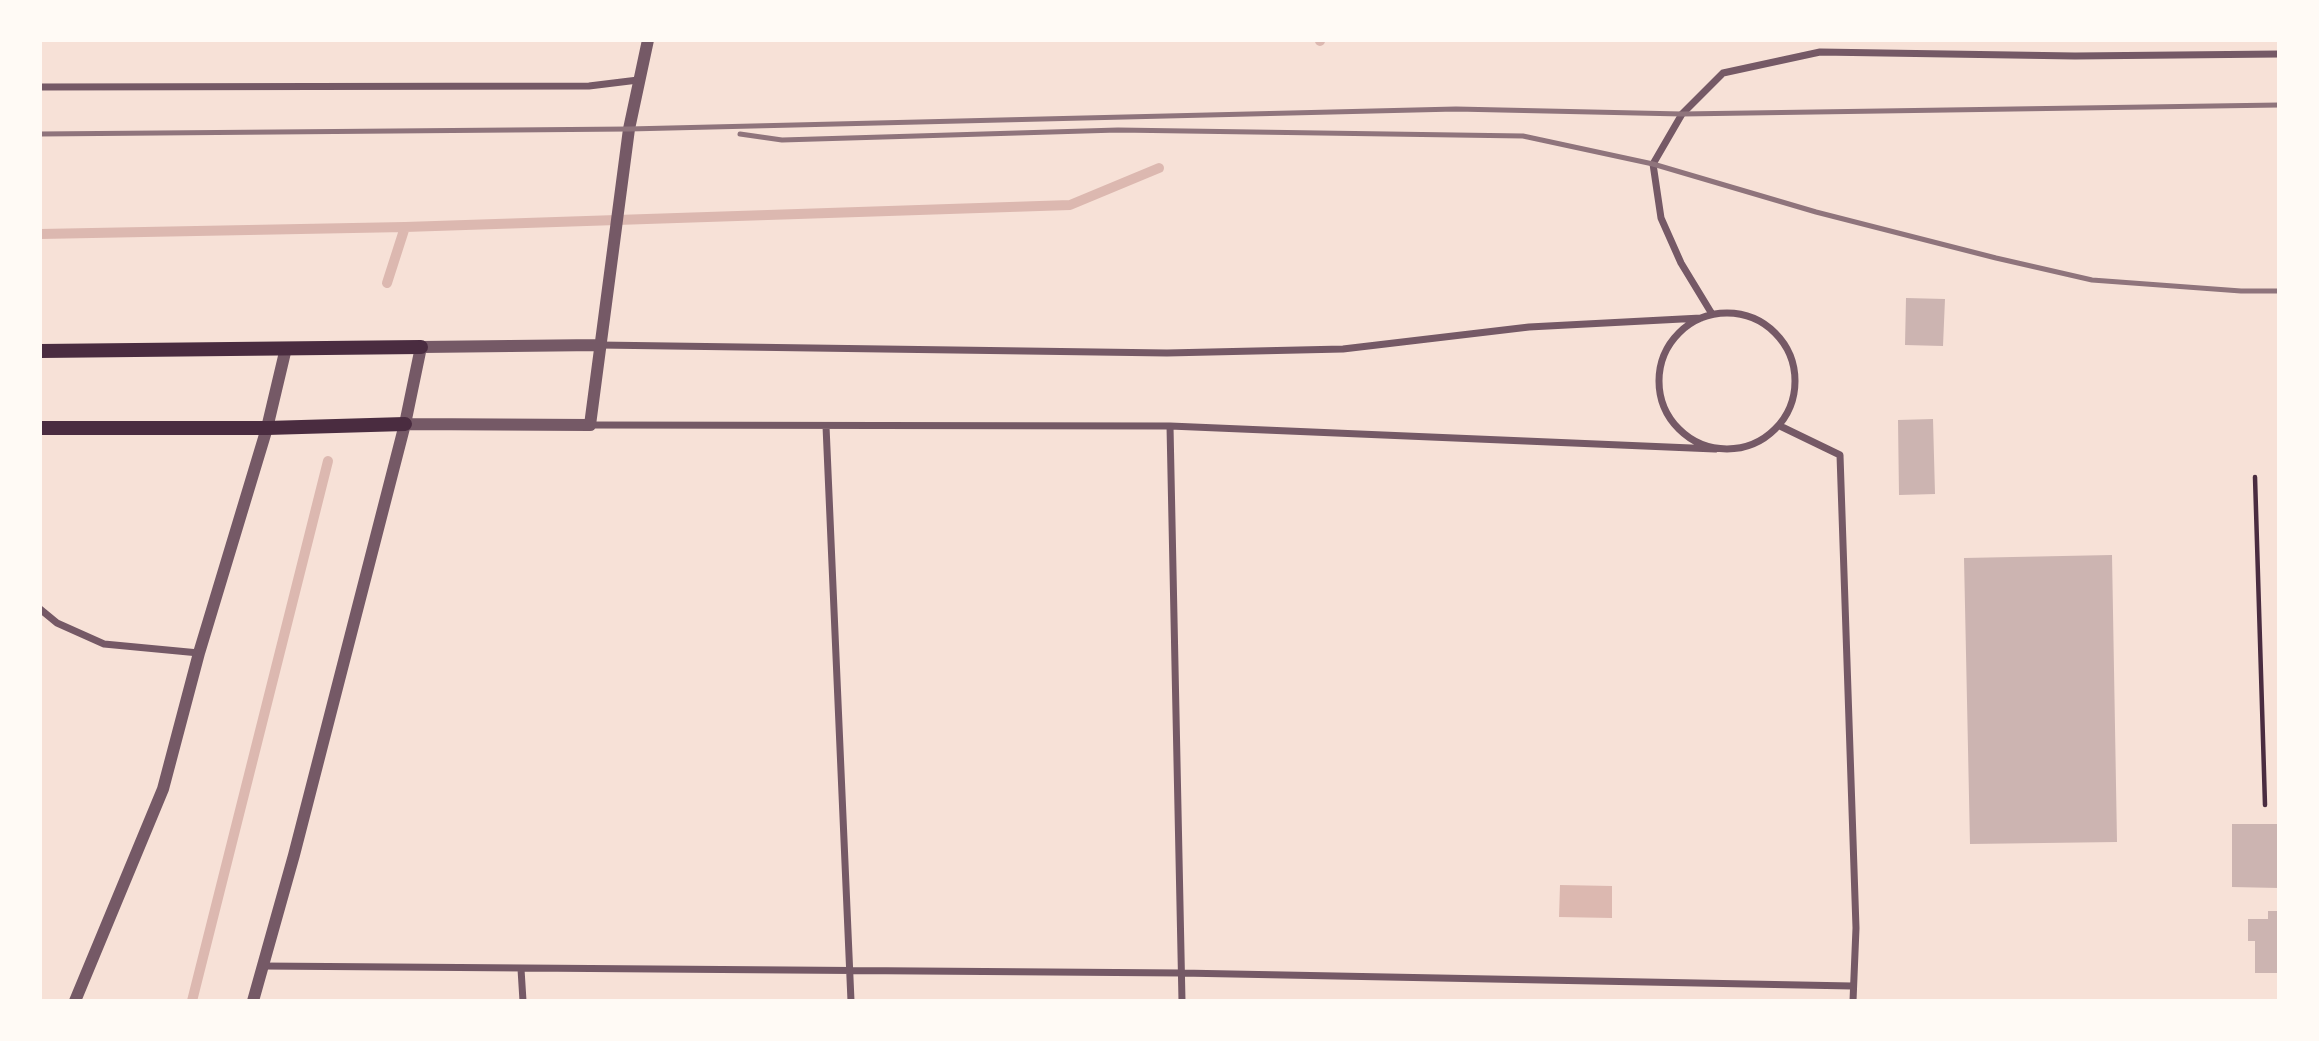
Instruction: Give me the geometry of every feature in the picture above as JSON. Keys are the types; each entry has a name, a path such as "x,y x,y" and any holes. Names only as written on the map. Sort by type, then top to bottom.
{"main road":[{"path":"40,351 421,347"},
{"path":"40,428 405,425"}],"street":[{"path":"590,425 618,204 638,80 649,40"},
{"path":"1820,40 1820,51"},
{"path":"1712,314 1681,263 1661,218 1653,164 1682,114 1723,74 1820,51 2075,56 2279,54"},
{"path":"40,87 589,86 638,80"},
{"path":"405,425 1170,426 1715,449 1739,449 1761,441 1780,426 1791,405 1795,382 1792,362 1783,343 1769,328 1752,318 1732,313 1712,314 1683,329 1669,345 1660,365 1659,387 1664,408 1675,427 1692,441 1715,449"},
{"path":"253,1001 294,855 405,425 421,347 599,345 1167,353 1316,350 1529,327 1701,318"},
{"path":"75,1001 163,789 199,653 267,428 286,348"},
{"path":"826,426 851,1001"},
{"path":"1170,426 1182,1001"},
{"path":"1780,426 1840,455 1856,928 1853,1001"},
{"path":"40,609 57,623 104,644 199,653"},
{"path":"262,966 1181,973 1852,986"},
{"path":"521,968 523,1001"}],"path":[{"path":"2255,477 2265,805"}],"shaded area":[{"path":"1560,885 1612,886 1612,918 1559,917"}],"building":[{"path":"1906,298 1945,299 1943,346 1905,345"},
{"path":"1933,419 1935,494 1899,495 1898,420"},
{"path":"2112,555 2117,842 1970,844 1964,558"},
{"path":"2232,824 2279,824 2279,888 2232,887"},
{"path":"2268,911 2279,911 2279,973 2255,973 2255,941 2248,941 2248,919 2268,919"}],"waterway":[{"path":"40,234 405,227 1070,205 1159,168"},
{"path":"387,283 405,227"},
{"path":"192,1001 328,461"}],"railway":[{"path":"40,134 629,129 1456,109 1682,114 2279,105"},
{"path":"740,134 782,140 1118,130 1523,136 1653,164 1816,212 2092,280 2241,291 2279,291"}]}
